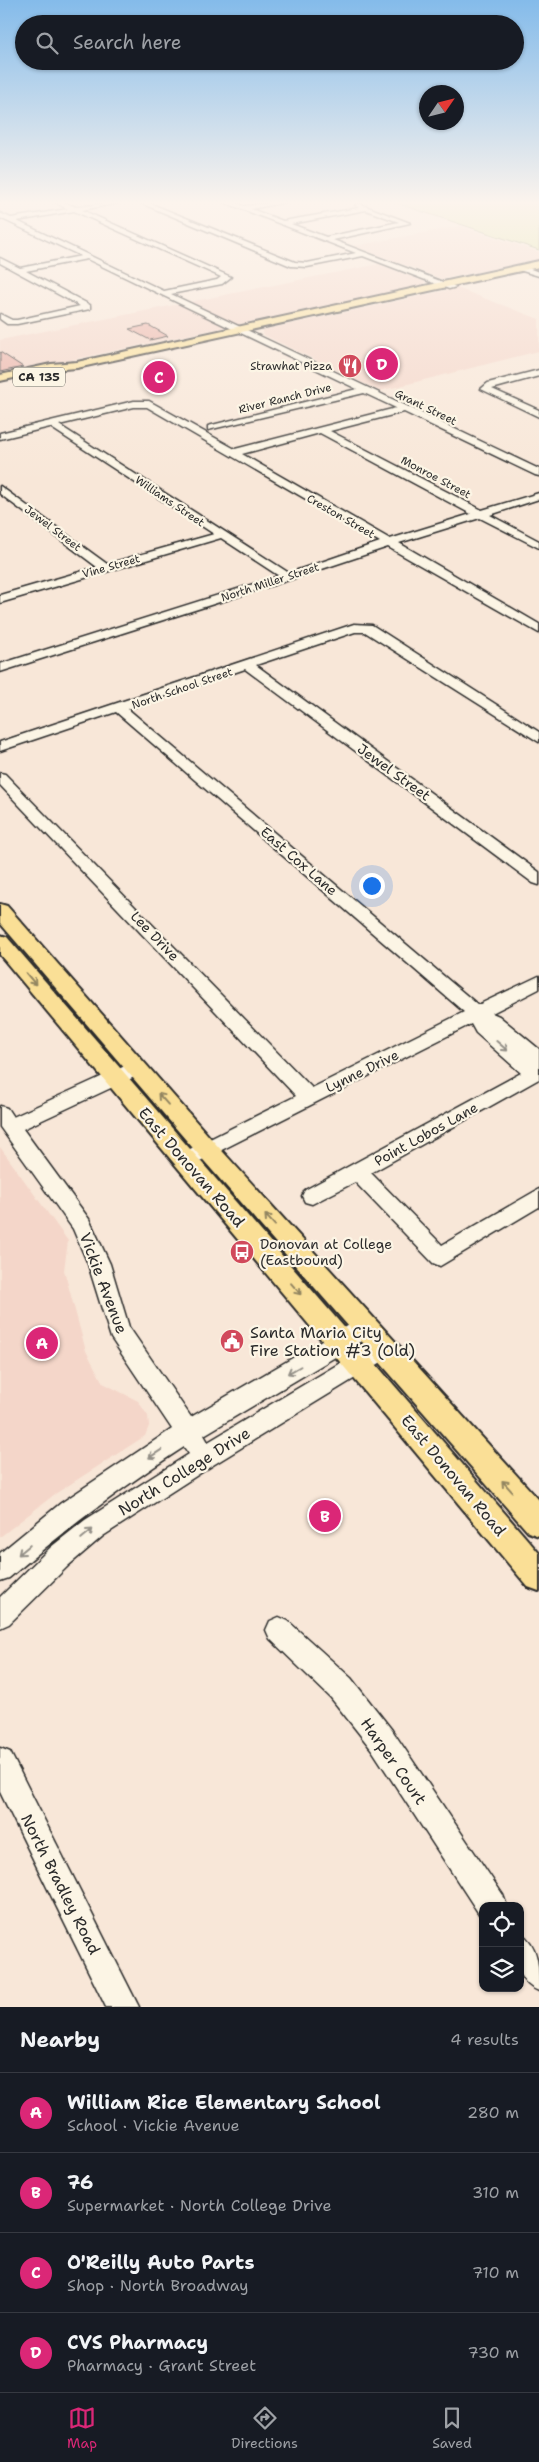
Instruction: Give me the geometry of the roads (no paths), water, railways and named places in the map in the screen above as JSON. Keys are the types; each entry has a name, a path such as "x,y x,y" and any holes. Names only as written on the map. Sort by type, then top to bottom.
{"main road":[{"name":"CA 135","path":"0,378 51,367 77,365 410,295"},
{"name":"CA 135","path":"0,385 59,372 77,365"},
{"name":"East Donovan Road","path":"0,910 125,1073"},
{"name":"East Donovan Road","path":"0,942 125,1073 196,1154 366,1327 539,1522"},
{"name":"East Donovan Road","path":"196,1154 342,1342 539,1576"}],"street":[{"path":"0,316 14,322 87,307 64,295"},
{"name":"Grant Street","path":"167,295 539,473"},
{"path":"539,373 486,387 487,392 539,414"},
{"name":"River Ranch Drive","path":"211,428 364,390"},
{"name":"Creston Street","path":"52,424 143,404 151,405 539,630"},
{"path":"233,452 403,409"},
{"path":"0,436 52,424"},
{"name":"Williams Street","path":"52,424 288,577"},
{"name":"Monroe Street","path":"321,430 539,545"},
{"name":"Jewel Street","path":"0,489 106,568"},
{"name":"North Miller Street","path":"0,668 539,496"},
{"name":"Vine Street","path":"0,598 221,535"},
{"name":"North School Street","path":"0,747 354,628 363,627 368,628 539,738"},
{"name":"Jewel Street","path":"248,665 539,880"},
{"name":"East Cox Lane","path":"120,708 477,1014 482,1029 537,1068"},
{"name":"Lee Drive","path":"0,777 308,1097"},
{"name":"Lynne Drive","path":"196,1154 539,982"},
{"name":"Point Lobos Lane","path":"312,1196 537,1068"},
{"path":"5,1120 125,1073"},
{"name":"Vickie Avenue","path":"5,1120 82,1225 99,1264 119,1331 205,1457"},
{"path":"357,1172 440,1258 539,1198"},
{"name":"North College Drive","path":"0,1569 70,1511 188,1432 366,1327"},
{"name":"North College Drive","path":"0,1615 60,1556 94,1528 205,1457 385,1348"},
{"name":"Harper Court","path":"279,1630 341,1688 382,1740 489,1902"},
{"name":"North Bradley Road","path":"0,1762 123,2007"},
{"path":"524,1954 539,1976"}],"place":[{"name":"CVS Pharmacy","path":"382,364"},
{"name":"Strawhat Pizza","path":"350,366"},
{"name":"O'Reilly Auto Parts","path":"159,377"},
{"name":"Donovan at College (Eastbound)","path":"242,1252"},
{"name":"Santa Maria City Fire Station #3 (Old)","path":"232,1341"},
{"name":"William Rice Elementary School","path":"42,1343"},
{"name":"76","path":"325,1516"}]}
